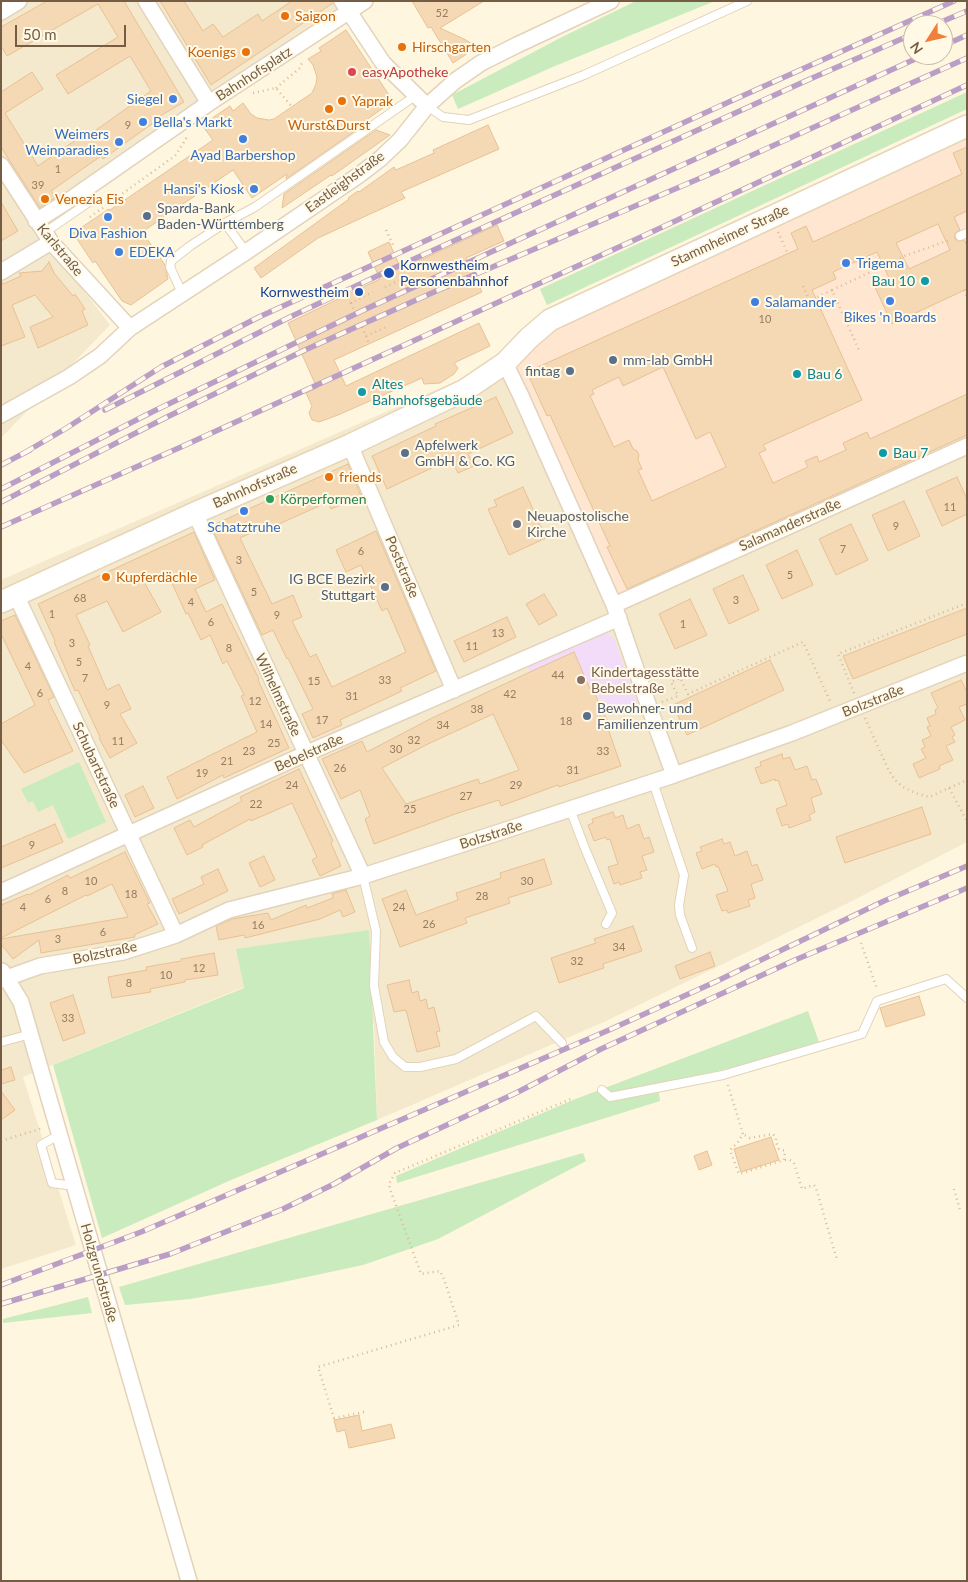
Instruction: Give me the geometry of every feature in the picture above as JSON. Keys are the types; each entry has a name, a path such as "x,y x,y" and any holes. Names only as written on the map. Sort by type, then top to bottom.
{"main road":[{"name":"Stammheimer Straße","path":"505,363 550,320 967,126"},
{"name":"Bahnhofstraße","path":"8,598 194,513 350,445 465,390 505,363"}],"street":[{"path":"1,12 19,1"},
{"path":"146,1 209,103"},
{"name":"Bahnhofsplatz","path":"1,272 44,232 74,197 345,7 365,1"},
{"name":"Eastleighstraße","path":"1,415 69,377 100,356 130,328 246,252 380,159 409,130 427,106 481,63 517,44 611,1"},
{"path":"345,7 383,63 427,106"},
{"name":"Karlstraße","path":"1,165 44,232 130,328"},
{"path":"505,363 617,612 674,775"},
{"name":"Poststraße","path":"350,445 454,690"},
{"name":"Salamanderstraße","path":"617,612 967,446"},
{"name":"Wilhelmstraße","path":"194,513 363,876"},
{"name":"Schubartstraße","path":"8,598 129,833 176,935"},
{"name":"Bebelstraße","path":"1,892 305,754 454,690 617,612"},
{"name":"Bolzstraße","path":"3,976 40,966 122,952 176,935 229,910 363,876 570,809 674,775 792,733 967,663"},
{"name":"Holzgrundstraße","path":"3,976 22,1002 189,1581"}],"lane":[{"path":"427,106 443,117 469,120 584,75 746,1"},
{"path":"182,293 170,266 171,261 190,246 254,207 415,96"},
{"path":"44,232 92,200"},
{"path":"225,223 246,252"},
{"path":"653,782 684,875 679,905 680,915 692,948"},
{"path":"570,809 612,913 606,924"},
{"path":"363,876 376,931 374,986 384,1042 393,1057 406,1067 420,1067 456,1059 536,1016 562,1043"},
{"path":"602,1090 610,1097 723,1075 862,1034 877,1001 946,980 967,998"},
{"path":"1,1042 31,1034"},
{"path":"58,1129 41,1145 52,1183 74,1186"}],"path":[{"path":"247,94 276,88 300,68 304,56"},
{"path":"276,88 292,107"},
{"path":"90,217 176,155 190,133"},
{"path":"771,216 788,254"},
{"path":"386,230 391,245 395,250"},
{"path":"803,286 810,301 907,255 964,235"},
{"path":"384,287 405,278"},
{"path":"832,290 859,350"},
{"path":"964,290 967,297"},
{"path":"351,303 373,292"},
{"path":"347,294 354,310"},
{"path":"366,336 389,326"},
{"path":"362,327 369,344"},
{"path":"967,603 838,654 859,706 894,779 910,790 929,797 967,780"},
{"path":"678,696 671,682 680,678 688,694 803,642 837,716"},
{"path":"949,788 967,821"},
{"path":"861,943 881,1000"},
{"path":"723,1075 743,1134 750,1138 773,1134 779,1149 785,1151 784,1160"},
{"path":"364,1412 334,1418 318,1368 459,1325 440,1271 421,1274 389,1184 395,1174 572,1098"},
{"path":"1,1141 58,1129"},
{"path":"743,1134 730,1150 739,1174 784,1160 790,1160 794,1163 802,1189 814,1185 816,1188 836,1260"},
{"path":"954,1189 960,1210"}],"shaded area":[{"path":"1,1 349,1 208,93 31,221 110,325 1,438"},
{"path":"967,135 967,443 609,605 509,358 552,324"},
{"path":"509,358 967,443 967,842 852,901 604,1022 377,1120 374,1024 236,949 244,987 23,1077 76,1245 1,1269 1,580"},
{"name":"Kindertagesstätte Bebelstraße","path":"599,632 606,632 614,638 638,705 611,716 603,698 598,700 592,688 546,709 526,663"}],"green space":[{"path":"636,1 715,1 555,66 458,109 452,95 562,37"},
{"path":"967,92 967,109 547,305 540,289"},
{"path":"79,762 106,822 68,839 53,805 38,812 33,801 28,803 21,789"},
{"path":"369,930 377,1120 231,1180 102,1238 53,1065 244,988 236,949"},
{"path":"808,1011 819,1042 735,1067 658,1084 660,1101 397,1183 396,1176 573,1100"},
{"path":"583,1153 586,1161 438,1239 363,1265 190,1299 125,1305 119,1287"},
{"path":"88,1297 92,1313 3,1323 3,1319"}],"building":[{"path":"47,1 124,1 184,102 155,119 156,121 103,159 101,156 51,191 56,197 40,208 1,147 1,92 32,72 43,89 5,113 38,166 80,137 82,140 151,91 130,56 68,94 56,75 118,37 98,4 7,56 1,46 1,27"},
{"path":"160,1 184,1 203,31 213,24 223,37 258,14 262,21 292,1 333,1 333,3 211,85"},
{"path":"412,1 484,1 440,28 477,47 453,63 431,27 428,28"},
{"path":"346,30 393,101 359,125 362,126 286,179 287,174 252,198 233,170 142,232 165,265 168,279 131,305 122,301 73,233 213,140 202,125 230,106 233,111 243,103 251,114 257,118 269,120 274,119 312,93 317,77 313,65 308,59 321,51 319,48"},
{"path":"488,125 499,149 401,192 405,198 318,238 261,278 254,268 348,198 394,167 396,170 434,153 433,150"},
{"path":"376,130 390,135 282,208 284,194"},
{"path":"967,147 967,211 954,217 960,230 955,233 955,239 959,241 964,240 967,245 967,289 892,324 874,285 889,278 877,252 833,272 836,279 812,290 862,400 763,445 766,450 759,453 773,483 808,467 805,461 817,456 819,462 846,450 843,443 867,432 870,439 967,394 967,435 627,589 607,547 610,546 550,415 547,416 527,372 798,249 791,233 806,226 813,242 962,174 953,153","holes":["938,224 950,250 909,269 896,243","663,367 696,439 710,432 726,467 652,501 638,470 642,469 637,451 633,449 629,440 614,447 590,396 594,394 592,390 619,377 623,386"]},
{"path":"1,202 18,231 1,241"},
{"path":"497,225 504,241 466,258 482,292 334,360 346,386 479,323 490,346 454,363 458,368 454,374 440,383 424,384 422,378 338,415 319,422 312,420 309,413 312,406 306,393 317,388 288,323 380,279 368,252 389,242 401,269"},
{"path":"49,262 54,273 73,296 75,294 85,309 82,311 88,325 38,348 30,327 53,317 35,295 12,305 25,337 1,346 1,281 3,284 21,276 19,273 42,271"},
{"path":"496,397 513,433 468,454 474,466 458,473 451,459 387,489 372,456 436,426 435,424"},
{"path":"348,464 361,496 331,509 328,502 270,528 268,525 240,538 272,604 293,595 302,617 292,621 310,657 316,654 332,687 406,652 387,608 382,611 361,565 346,572 336,550 376,531 436,671 400,688 402,691 340,720 342,725 313,738 302,714 313,709 273,630 262,635 211,526"},
{"path":"957,477 967,499 967,514 942,526 926,491"},
{"name":"Neuapostolische Kirche","path":"523,487 546,538 509,555 488,509 497,506 494,500"},
{"path":"904,501 920,536 888,551 872,515"},
{"path":"851,524 868,560 836,575 819,539"},
{"path":"194,532 215,580 195,589 206,612 222,604 259,679 289,748 224,778 223,775 177,799 167,777 257,732 241,696 244,695 227,661 223,664 210,635 201,640 188,613 186,614 167,572 144,582 161,612 123,632 107,601 76,615 107,690 119,684 131,709 120,714 137,743 110,758 78,690 75,691 38,604"},
{"path":"797,550 813,585 782,599 766,565"},
{"path":"743,575 759,610 729,624 713,589"},
{"path":"544,594 557,615 539,625 526,604"},
{"path":"690,599 707,635 675,649 659,614"},
{"path":"967,608 967,634 853,679 843,656"},
{"path":"15,615 54,697 48,700 73,751 24,773 1,740 1,724 35,705 1,634 1,621"},
{"path":"507,617 516,637 464,662 454,641"},
{"path":"574,652 590,689 592,688 608,722 606,723 621,766 559,787 558,785 501,806 499,800 374,844 365,819 370,816 360,790 341,799 322,759 362,741 367,752 430,719","holes":["493,714 519,770 480,784 478,779 406,804 382,768"]},
{"path":"770,660 784,690 687,735 673,705"},
{"path":"961,680 967,692 967,704 959,707 965,720 951,727 955,735 952,737 955,742 946,746 953,760 939,766 940,769 919,778 913,764 926,758 921,749 925,747 922,740 931,736 927,727 930,726 927,718 936,714 935,710 938,708 931,693"},
{"path":"782,754 783,759 790,757 795,770 807,766 812,780 816,779 822,794 811,798 815,812 809,815 811,820 789,828 788,824 782,826 776,809 787,805 778,780 775,781 775,779 761,784 755,768 761,766 760,762"},
{"path":"299,769 333,841 331,843 341,866 320,876 312,860 317,857 292,803 251,821 250,819 187,855 174,828 190,820 194,827 242,801 240,797"},
{"path":"143,786 154,808 135,817 125,795"},
{"path":"922,807 931,834 845,863 836,837"},
{"path":"613,812 615,818 623,815 627,829 639,824 644,839 649,837 654,852 642,856 647,870 640,872 642,878 620,885 619,882 614,884 608,867 618,864 610,839 607,840 606,837 594,841 588,825 593,823 592,819"},
{"path":"55,824 63,842 1,868 1,847"},
{"path":"722,839 724,844 730,842 735,856 747,851 752,866 757,864 763,880 751,884 755,898 748,900 750,906 728,913 727,910 722,911 716,895 728,891 718,866 716,867 715,864 702,869 696,853 702,851 700,847"},
{"path":"125,852 150,903 147,904 158,924 134,935 135,937 41,953 39,940 13,959 1,944 1,939 128,917 112,884 1,938 1,905 29,895 68,875 70,878"},
{"path":"264,856 275,880 260,887 249,863"},
{"path":"544,859 552,884 508,898 510,903 465,918 467,923 400,947 382,899 406,890 416,915 458,900 456,893 501,878 500,873"},
{"path":"218,869 228,891 179,914 172,899 204,884 201,877"},
{"path":"346,890 355,912 343,917 340,910 320,919 245,938 244,935 219,940 216,926 232,919 268,913 271,920 306,905 307,908 333,898 332,894"},
{"path":"633,926 642,951 603,964 604,968 559,983 551,958 596,943 594,939"},
{"path":"710,952 715,966 680,979 675,966"},
{"path":"214,953 218,975 185,980 185,982 150,989 151,992 112,998 108,977 147,970 146,967"},
{"path":"409,980 412,993 418,991 420,1001 426,999 428,1009 434,1007 440,1031 436,1032 440,1046 417,1052 406,1010 394,1012 387,985"},
{"path":"73,995 85,1033 63,1041 50,1003"},
{"path":"919,996 925,1015 886,1027 880,1008"},
{"path":"11,1067 15,1080 1,1084 1,1070"},
{"path":"1,1091 15,1110 1,1120"},
{"path":"771,1137 779,1160 741,1172 734,1149"},
{"path":"707,1151 712,1165 699,1170 694,1156"},
{"path":"359,1415 362,1431 391,1424 395,1438 349,1448 345,1430 337,1432 334,1420"}],"railway":[{"path":"24,453 161,367 259,317 954,1"},
{"path":"953,17 967,11"},
{"path":"953,41 967,35"},
{"path":"105,410 290,317 392,269 903,38"},
{"path":"1,502 167,417 305,350 434,292 717,171 967,58"},
{"path":"1,489 154,411 368,308 903,65"},
{"path":"1,527 641,237 967,85"},
{"path":"1,465 30,450"},
{"path":"1,1285 141,1232 609,1030 715,982 884,901 967,866"},
{"path":"1,1304 170,1254 283,1209 334,1184 397,1148 516,1093 601,1049 795,960 967,888"}],"place":[{"name":"Saigon","path":"285,16"},
{"name":"Hirschgarten","path":"402,47"},
{"name":"Koenigs","path":"246,52"},
{"name":"easyApotheke","path":"352,72"},
{"name":"Siegel","path":"173,99"},
{"name":"Yaprak","path":"342,101"},
{"name":"Wurst&Durst","path":"329,109"},
{"name":"Bella's Markt","path":"143,122"},
{"name":"Ayad Barbershop","path":"243,139"},
{"name":"Weimers Weinparadies","path":"119,142"},
{"name":"Hansi's Kiosk","path":"254,189"},
{"name":"Venezia Eis","path":"45,199"},
{"name":"Sparda-Bank Baden-Württemberg","path":"147,216"},
{"name":"Diva Fashion","path":"108,217"},
{"name":"EDEKA","path":"119,252"},
{"name":"Trigema","path":"846,263"},
{"name":"Kornwestheim Personenbahnhof","path":"389,273"},
{"name":"Bau 10","path":"925,281"},
{"name":"Kornwestheim","path":"359,292"},
{"name":"Bikes 'n Boards","path":"890,301"},
{"name":"Salamander","path":"755,302"},
{"name":"mm-lab GmbH","path":"613,360"},
{"name":"fintag","path":"570,371"},
{"name":"Bau 6","path":"797,374"},
{"name":"Altes Bahnhofsgebäude","path":"362,392"},
{"name":"Apfelwerk GmbH & Co. KG","path":"405,453"},
{"name":"Bau 7","path":"883,453"},
{"name":"friends","path":"329,477"},
{"name":"Körperformen","path":"270,499"},
{"name":"Schatztruhe","path":"244,511"},
{"name":"Neuapostolische Kirche","path":"517,524"},
{"name":"Kupferdächle","path":"106,577"},
{"name":"IG BCE Bezirk Stuttgart","path":"385,587"},
{"name":"Kindertagesstätte Bebelstraße","path":"581,680"},
{"name":"Bewohner- und Familienzentrum","path":"587,716"}]}
